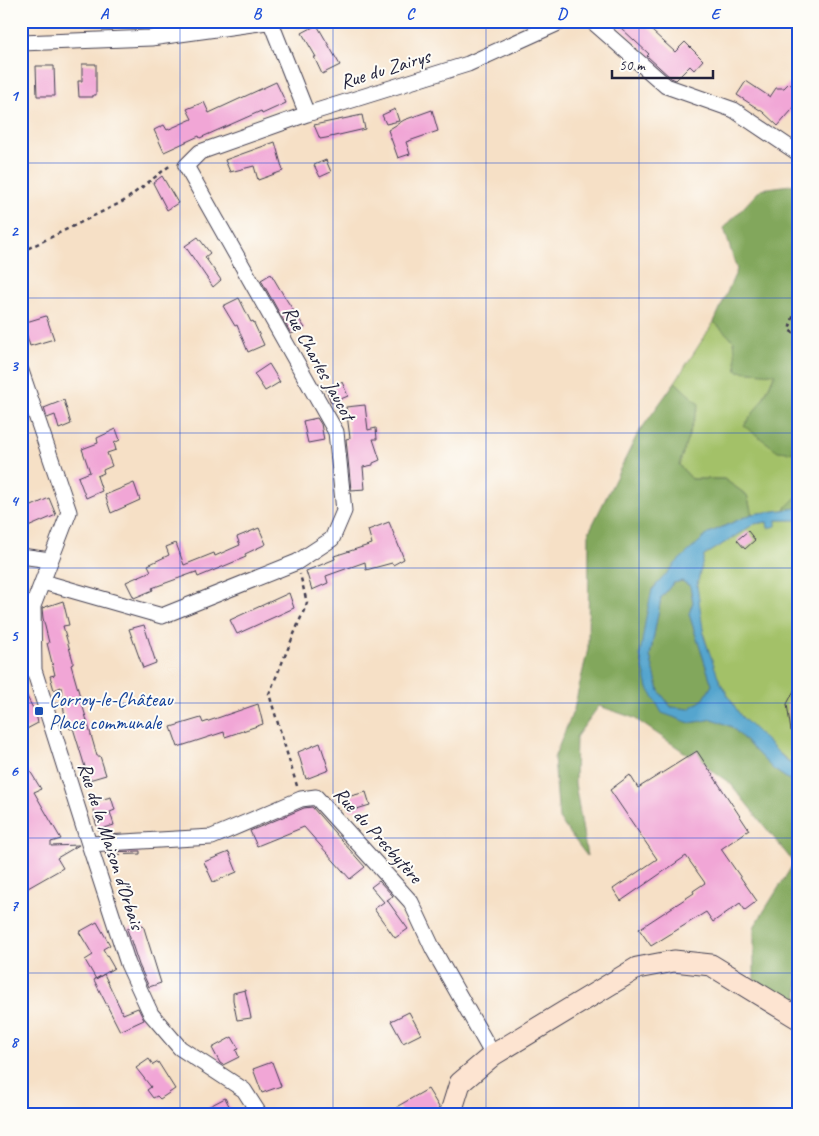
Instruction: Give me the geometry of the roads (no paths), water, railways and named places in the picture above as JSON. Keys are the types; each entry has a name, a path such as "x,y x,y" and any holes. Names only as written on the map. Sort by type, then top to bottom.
{"street":[{"name":"Rue du Zairys","path":"307,114 468,64 563,21"},
{"path":"592,21 666,86 734,110 798,153"},
{"path":"21,43 151,38 272,22 307,114"},
{"name":"Rue Charles Jaucot","path":"43,582 162,616 297,562 332,539 344,511 336,432 186,166 200,152 307,114"},
{"name":"Rue de la Maison d'Orbais","path":"21,371 69,512 33,606 28,668 128,964 150,1014 180,1048 244,1090 260,1115"},
{"path":"21,556 50,560"},
{"name":"Rue du Presbytère","path":"89,844 212,837 301,799 316,796 411,902 433,949 493,1055"},
{"path":"450,1115 460,1083 493,1055 637,968 674,961 710,965 798,1018"}],"water":[{"path":"798,508 798,520 776,520 776,526 768,528 767,522 754,524 704,556 697,585 704,637 720,682 740,715 785,759 798,768 798,786 773,769 732,727 713,719 690,723 662,713 648,688 640,655 652,590 677,562 709,533 752,514","holes":["682,581 690,586 693,602 689,614 712,685 704,699 689,709 671,707 659,691 650,656 661,598 673,583"]}],"place":[{"name":"Corroy-le-Château Place communale","path":"39,711"}]}
